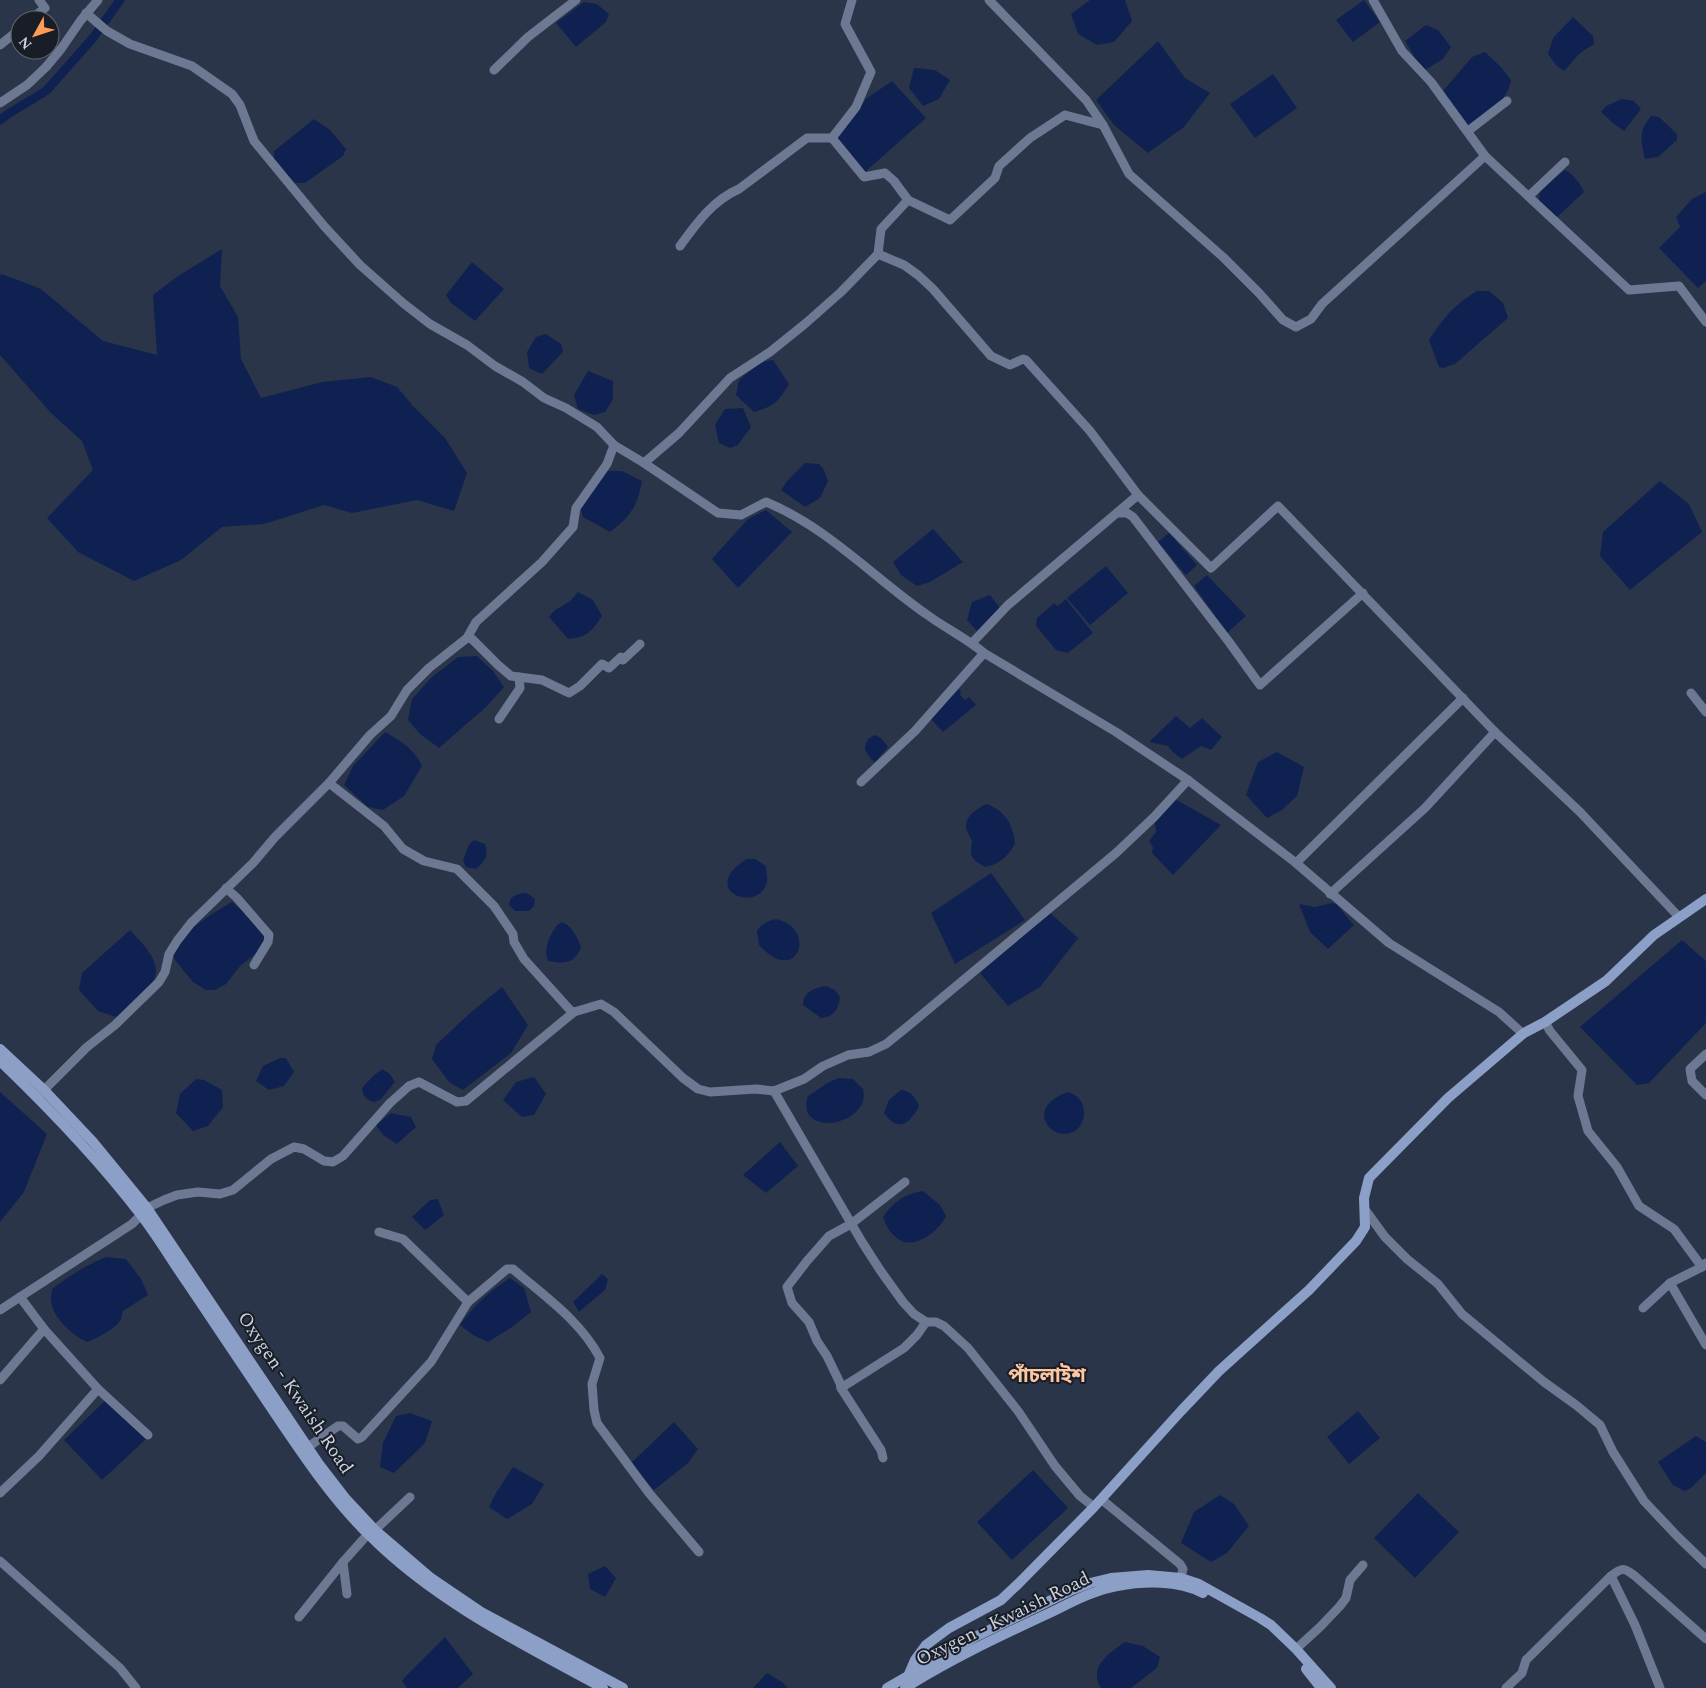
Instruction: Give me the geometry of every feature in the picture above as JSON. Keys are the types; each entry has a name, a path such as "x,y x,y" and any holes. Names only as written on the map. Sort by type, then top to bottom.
{"main road":[{"path":"909,1682 915,1660 926,1646 949,1628 1002,1600 1097,1503 1219,1371 1309,1290 1356,1241 1365,1227 1366,1211 1364,1198 1369,1178 1455,1092 1524,1033 1545,1022 1606,981 1654,935 1706,899"},
{"name":"Oxygen - Kwaish Road","path":"0,1048 40,1093 67,1128 144,1212 308,1447 390,1556 444,1596 496,1629 603,1688"},
{"name":"Oxygen - Kwaish Road","path":"0,1061 40,1093"},
{"name":"Oxygen - Kwaish Road","path":"144,1212 296,1444 327,1487 372,1532 431,1578 481,1612 623,1688"},
{"name":"Oxygen - Kwaish Road","path":"1180,1582 1259,1624 1279,1640 1321,1688"},
{"name":"Oxygen - Kwaish Road","path":"887,1688 909,1682 1094,1592 1117,1586 1180,1582 1200,1584 1271,1625 1296,1649 1331,1688"}],"street":[{"path":"38,0 45,8 42,10"},
{"path":"0,103 46,67 62,49 86,13 98,0"},
{"path":"494,70 528,38 576,0"},
{"path":"832,138 856,107 871,72 845,24 852,0"},
{"path":"989,0 1086,100 1103,125 1129,174 1223,257 1260,293 1283,320 1296,327 1311,319 1322,304 1485,156"},
{"path":"1373,0 1402,51 1431,82 1485,156 1628,290 1679,286 1706,322"},
{"path":"86,13 107,31 130,44 192,66 232,94 240,105 254,141 324,226 360,265 430,324 467,345 544,398 566,408 597,427 614,445 718,513 741,515 766,502 786,510 853,556 926,614 972,643 984,653 1116,732 1188,780 1296,863 1389,943 1499,1012 1521,1032"},
{"path":"1468,131 1506,101"},
{"path":"832,138 864,177 885,173 908,200 950,220 995,178 999,166 1030,138 1065,115 1103,125"},
{"path":"680,246 699,219 729,193 739,189 807,138 832,138"},
{"path":"1529,196 1565,162"},
{"path":"644,463 679,433 730,378 770,352 841,292 878,254 881,229 908,200"},
{"path":"878,254 904,265 918,275 933,289 991,356 1010,366 1023,359 1026,360 1090,431 1138,495 1211,568 1278,506 1495,732 1580,812 1679,917"},
{"path":"40,1093 86,1047 115,1025 159,982 165,972 169,954 191,923 253,863 275,837 329,784 370,735 392,716 407,690 429,668 467,638 476,622 542,562 573,527 576,508 607,464 614,445"},
{"path":"972,643 1008,604 1138,495"},
{"path":"1117,513 1127,513 1133,517 1260,685 1363,594"},
{"path":"467,638 472,639 511,676 542,680 569,693 580,686 602,664 609,668 620,657 623,660 640,644"},
{"path":"861,782 915,731 984,653"},
{"path":"499,719 520,688 519,677"},
{"path":"1691,693 1706,712"},
{"path":"1296,863 1463,698"},
{"path":"1330,894 1425,808 1495,732"},
{"path":"0,1310 126,1228 144,1212 164,1200 177,1195 198,1192 220,1194 233,1190 271,1159 294,1147 304,1149 324,1161 333,1162 343,1156 390,1103 409,1086 421,1082 457,1102 466,1101 574,1012 601,1004 614,1012 683,1078 698,1089 710,1092 756,1089 774,1091 804,1080 823,1066 848,1055 869,1052 893,1038 1116,852 1154,817 1188,780"},
{"path":"329,784 384,826 404,849 424,861 457,869 494,906 513,934 514,942 524,959 570,1010 574,1012"},
{"path":"226,888 269,935 268,942 254,965"},
{"path":"1545,1022 1550,1031 1582,1070 1578,1096 1588,1131 1617,1167 1639,1206 1674,1230 1704,1265 1670,1282 1643,1308"},
{"path":"1706,1054 1690,1069 1692,1081 1706,1095"},
{"path":"774,1091 851,1224 897,1294 914,1314 926,1322 936,1322 944,1326 968,1348 1018,1411 1055,1466 1080,1496 1097,1503 1180,1564 1183,1569 1180,1582"},
{"path":"883,1458 881,1450 841,1388 809,1322 792,1303 787,1287 829,1236 851,1224 905,1182"},
{"path":"1366,1211 1385,1237 1406,1259 1438,1284 1462,1314 1544,1382 1600,1425 1613,1452 1644,1501 1706,1564"},
{"path":"379,1232 402,1239 468,1302"},
{"path":"308,1447 338,1426 343,1426 358,1439 362,1437 431,1362 468,1302 507,1269 513,1269 550,1299 573,1321 594,1348 600,1358 592,1384 597,1423 648,1493 699,1552"},
{"path":"1670,1282 1706,1346"},
{"path":"20,1297 44,1329 98,1389 148,1435"},
{"path":"841,1388 904,1348 917,1335 926,1322"},
{"path":"0,1380 44,1329"},
{"path":"0,1493 39,1456 98,1389"},
{"path":"299,1617 343,1562 410,1497"},
{"path":"0,1561 120,1668 136,1688"},
{"path":"343,1562 347,1594"},
{"path":"1296,1649 1340,1606 1346,1598 1350,1580 1363,1565"},
{"path":"1506,1688 1522,1673 1526,1660 1619,1570 1626,1569 1706,1639"},
{"path":"1611,1576 1635,1625 1660,1688"}],"water":[{"path":"1090,0 1125,0 1132,21 1114,42 1097,45 1078,34 1071,14"},
{"path":"1364,0 1380,22 1353,42 1336,20"},
{"path":"584,2 597,4 609,14 606,22 576,47 556,23"},
{"path":"1573,17 1593,36 1594,44 1580,53 1564,71 1556,65 1548,54 1553,38"},
{"path":"1426,25 1438,30 1451,47 1443,59 1423,71 1405,41"},
{"path":"1158,41 1185,78 1210,93 1184,127 1148,153 1114,125 1096,100"},
{"path":"1485,52 1501,67 1511,80 1509,88 1500,101 1468,126 1442,92 1472,57"},
{"path":"914,68 935,70 950,80 939,99 923,106 909,88"},
{"path":"1273,74 1297,108 1255,138 1230,104"},
{"path":"892,81 926,118 865,172 836,136 867,98"},
{"path":"1622,99 1634,101 1641,109 1624,131 1601,112 1606,106"},
{"path":"1651,116 1659,117 1677,134 1677,140 1658,157 1645,159 1642,147 1642,132"},
{"path":"314,119 330,130 346,149 343,156 305,183 292,183 274,159 274,151"},
{"path":"1565,170 1581,185 1584,192 1556,218 1539,201 1540,190"},
{"path":"1706,192 1706,281 1698,288 1659,248 1680,227 1676,217 1692,199"},
{"path":"222,249 220,286 238,317 241,359 261,398 322,382 371,377 397,387 445,438 467,473 454,511 417,500 352,513 324,505 264,524 222,527 181,560 134,581 78,552 47,518 93,470 82,441 51,413 0,355 0,275 2,274 41,289 103,341 157,355 153,295 178,276"},
{"path":"472,262 504,289 475,321 451,303 446,295"},
{"path":"1477,291 1489,291 1503,303 1508,318 1455,364 1443,368 1439,367 1429,340 1450,312"},
{"path":"546,334 561,344 563,352 542,374 529,368 527,352 536,337"},
{"path":"773,360 789,384 775,402 767,408 754,412 736,395 739,380 761,362"},
{"path":"588,371 613,381 613,399 605,412 594,415 578,409 574,395"},
{"path":"743,408 751,427 738,445 730,448 719,443 715,425 725,409"},
{"path":"805,463 819,464 824,470 828,481 820,498 805,507 781,490"},
{"path":"606,471 622,471 642,481 638,498 632,510 610,532 583,517 580,505"},
{"path":"1660,481 1689,504 1702,532 1630,590 1600,556 1603,532"},
{"path":"766,510 792,532 738,588 712,559 748,519"},
{"path":"933,529 963,562 930,582 917,586 901,575 893,562"},
{"path":"1169,533 1197,565 1186,575 1158,542"},
{"path":"1106,566 1128,593 1090,625 1067,598"},
{"path":"1207,575 1246,616 1227,633 1194,586"},
{"path":"578,592 593,600 602,616 588,633 580,637 568,639 549,617 555,610 569,602"},
{"path":"990,595 1000,608 988,624 977,631 967,620 972,602"},
{"path":"1066,599 1093,633 1068,653 1056,650 1036,626 1037,618 1054,603 1058,606"},
{"path":"477,656 493,671 504,687 486,707 439,748 420,734 408,720 412,699 432,677 458,657"},
{"path":"959,689 960,695 965,700 969,697 976,705 943,732 930,718"},
{"path":"1176,716 1190,728 1202,718 1222,737 1211,750 1201,746 1182,759 1168,746 1149,742"},
{"path":"385,732 406,746 422,766 404,796 383,810 368,807 344,785 353,766"},
{"path":"875,735 881,738 888,747 875,762 865,750 867,741"},
{"path":"1277,752 1304,767 1297,796 1282,810 1267,818 1246,795 1258,762"},
{"path":"1175,799 1221,825 1173,875 1152,853 1153,847 1149,841 1156,832 1155,823"},
{"path":"987,804 1004,815 1012,830 1015,844 1003,859 985,867 972,856 972,842 966,826 968,818 977,809"},
{"path":"474,840 485,844 487,851 484,861 476,869 466,867 463,860 469,845"},
{"path":"746,859 755,859 766,866 767,882 763,890 758,895 750,897 736,895 728,886 728,879 731,873"},
{"path":"991,873 1025,920 955,964 931,913"},
{"path":"527,893 535,899 534,906 529,911 515,911 509,905 510,900 515,895"},
{"path":"232,902 246,914 265,938 257,953 240,966 226,984 215,990 206,990 193,982 175,960 173,951 199,923"},
{"path":"1332,903 1336,904 1354,925 1328,949 1310,932 1299,904 1315,907"},
{"path":"1049,912 1078,938 1040,987 1008,1006 980,973"},
{"path":"776,919 789,924 797,933 798,951 793,958 784,960 773,957 759,945 757,931 765,923"},
{"path":"562,922 572,929 576,936 581,947 579,953 568,962 548,961 546,951 548,942 557,925"},
{"path":"130,930 146,948 155,963 155,975 153,983 142,997 116,1017 98,1011 79,990 82,973"},
{"path":"1682,940 1706,961 1706,1023 1649,1083 1637,1085 1580,1027"},
{"path":"826,986 835,990 840,997 835,1012 821,1018 803,1005 803,1001 810,991"},
{"path":"502,987 528,1025 511,1053 463,1090 449,1082 432,1059 436,1045 470,1013"},
{"path":"280,1058 286,1058 294,1072 284,1086 269,1090 256,1081 263,1066"},
{"path":"382,1069 390,1074 395,1082 380,1100 373,1102 365,1097 362,1088"},
{"path":"534,1077 546,1094 534,1115 522,1117 503,1100 516,1082"},
{"path":"839,1078 853,1079 863,1089 863,1101 858,1110 849,1117 828,1123 818,1121 810,1116 807,1108 808,1096"},
{"path":"196,1079 204,1080 222,1090 223,1107 208,1126 193,1131 176,1113 180,1094"},
{"path":"901,1090 912,1095 919,1106 912,1118 903,1124 899,1124 894,1123 884,1113 889,1100"},
{"path":"0,1092 47,1134 24,1192 0,1222"},
{"path":"1068,1092 1081,1101 1084,1115 1080,1126 1072,1132 1063,1134 1054,1131 1044,1117 1046,1108 1053,1100"},
{"path":"391,1113 411,1117 416,1127 397,1144 383,1135 376,1125"},
{"path":"780,1142 798,1166 766,1193 743,1175"},
{"path":"923,1191 940,1205 946,1216 939,1227 921,1240 908,1243 902,1241 890,1231 883,1217 900,1200 911,1194"},
{"path":"438,1199 444,1215 425,1230 412,1217 430,1200"},
{"path":"106,1257 126,1259 141,1279 148,1295 123,1311 119,1322 111,1329 87,1342 75,1335 55,1314 51,1300 52,1289 78,1271"},
{"path":"602,1274 608,1279 605,1290 579,1312 573,1302"},
{"path":"510,1278 524,1288 531,1312 488,1342 473,1335 460,1325 483,1299"},
{"path":"108,1398 146,1439 102,1480 64,1440"},
{"path":"1358,1411 1380,1438 1349,1464 1327,1437"},
{"path":"410,1413 432,1421 425,1443 394,1473 380,1467 383,1443 396,1416"},
{"path":"674,1422 698,1449 688,1463 654,1490 630,1464"},
{"path":"1696,1436 1706,1442 1706,1473 1691,1488 1685,1491 1673,1485 1658,1462"},
{"path":"513,1467 544,1484 532,1504 507,1519 489,1507"},
{"path":"1033,1470 1068,1508 1012,1560 977,1522"},
{"path":"1418,1493 1459,1532 1415,1578 1374,1538"},
{"path":"1220,1495 1234,1504 1249,1526 1227,1553 1211,1562 1181,1543 1194,1512"},
{"path":"605,1566 616,1578 605,1597 590,1589 588,1574"},
{"path":"445,1637 473,1674 458,1688 407,1688 402,1681"},
{"path":"1125,1642 1143,1646 1160,1657 1157,1668 1131,1688 1101,1688 1097,1674 1102,1661"},
{"path":"767,1673 782,1682 788,1688 753,1688"}],"waterway":[{"path":"0,120 46,91 93,38 120,0"}],"district":[{"name":"পাঁচলাইশ","path":"1047,1376"}]}
